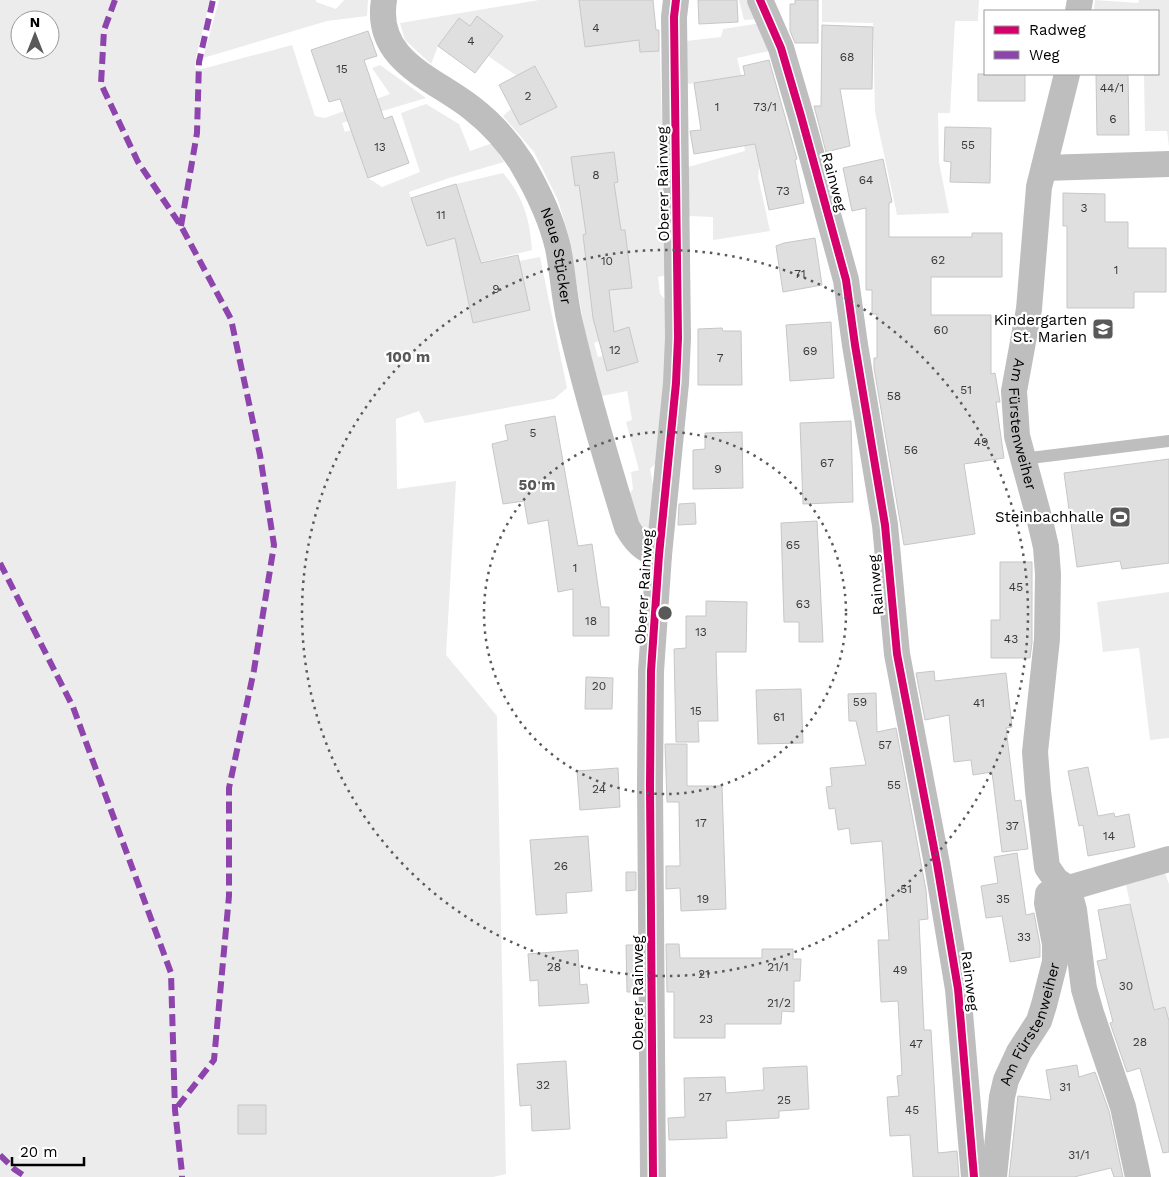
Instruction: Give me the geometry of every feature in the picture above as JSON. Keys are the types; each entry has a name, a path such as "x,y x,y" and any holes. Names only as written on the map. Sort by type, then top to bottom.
{"street":[{"name":"Neue Stücker","path":"384,0 382,18 384,27 397,53 414,70 473,108 499,133 520,160 542,201 558,250 569,319 582,373 627,527 643,548 659,555"},
{"name":"Oberer Rainweg","path":"653,1177 651,694 659,555 676,384 678,338 674,17 676,0"},
{"name":"Rainweg","path":"760,0 783,56 846,280 884,525 897,654 936,855 958,989 974,1177"},
{"name":"Am Fürstenweiher","path":"1067,75 1040,188 1029,309 1014,391 1017,436 1046,547 1049,584 1047,639 1035,752 1047,867 1056,880 1068,888 1074,910 1084,989 1090,1013 1123,1107 1138,1177"},
{"path":"1044,168 1169,164"},
{"path":"1068,888 1169,860"},
{"name":"Am Fürstenweiher","path":"994,1177 1004,1088 1019,1052 1039,1021 1055,962 1055,944 1047,903 1048,894 1068,888"}],"lane":[{"path":"1022,459 1169,441"}],"shaded area":[{"path":"0,0 210,0 195,68 202,69 292,45 315,116 325,118 390,94 372,68 380,65 426,98 342,123 345,132 351,130 368,178 382,187 420,172 401,113 426,104 459,124 470,151 493,143 504,162 409,192 427,246 471,232 456,184 503,173 516,191 524,209 532,250 461,267 473,322 530,310 519,261 540,257 567,388 554,399 425,423 419,411 396,419 397,489 456,481 446,655 497,716 506,1174 493,1177 0,1177"},
{"path":"219,0 316,0 316,2 336,9 344,0 368,0 367,16 327,21 203,58"},
{"path":"539,0 579,0 639,35 640,52 660,51 666,275 658,277 660,294 666,300 667,375 656,463 650,469 654,490 650,529 639,527 630,493 633,489 631,472 639,470 626,422 632,420 627,391 602,396 585,332 568,234 558,200 534,152 503,116 512,108 521,125 556,106 536,66 517,76 488,56 503,36 477,17 470,26 459,18 438,46 431,64 405,40 400,23","holes":["614,152 618,182 614,183 617,202 579,185 575,186 571,157","625,230 632,287 609,290 610,302 591,304 583,235","629,328 638,362 607,370 603,356 598,357 594,343 600,341 598,336"]},
{"path":"739,0 751,0 758,19 744,20"},
{"path":"822,0 979,0 978,21 955,21 950,113 938,113 939,162 949,213 897,215 875,112 873,23 822,22"},
{"path":"1095,0 1138,3 1139,0 1169,0 1169,147 1167,131 1145,131 1144,75 1159,75 1159,10 1094,10"},
{"path":"761,23 769,51 737,58 761,158 758,176 770,231 713,240 713,217 689,216 688,167 745,151 733,78 687,84 686,41 721,37 723,29"},
{"path":"1169,592 1169,738 1150,740 1139,648 1103,652 1097,602"},
{"path":"1165,873 1169,884 1169,1021 1165,1007 1154,1010 1126,885"}],"building":[{"path":"579,0 653,0 656,30 659,30 659,51 640,52 639,40 585,47"},
{"path":"698,0 737,0 738,22 699,24"},
{"path":"795,0 818,0 818,43 795,43 790,31 790,4 795,4"},
{"path":"477,16 503,36 475,73 438,46 459,18 470,26"},
{"path":"822,25 873,27 872,89 840,89 850,146 826,152 814,106 821,106"},
{"path":"368,31 377,56 364,60 384,119 392,116 409,163 368,178 340,99 329,102 311,50"},
{"path":"769,60 797,159 795,160 804,203 769,210 755,144 694,154 690,131 701,130 694,83 745,75 743,66"},
{"path":"535,66 557,107 520,125 499,85"},
{"path":"978,74 1025,75 1025,101 978,101"},
{"path":"1096,75 1128,75 1129,135 1097,135"},
{"path":"945,127 991,128 990,183 950,182 951,162 944,161"},
{"path":"614,152 618,182 614,183 621,230 625,230 632,288 609,290 614,332 629,327 638,362 607,371 593,318 583,235 586,234 579,185 575,186 571,157"},
{"path":"883,159 892,202 889,203 889,237 972,237 972,233 1002,233 1002,277 931,277 931,315 991,315 991,374 995,373 1000,402 996,402 1004,458 964,464 975,534 904,545 874,368 874,358 877,358 877,314 872,314 872,290 866,290 866,208 852,211 843,168"},
{"path":"456,184 481,263 518,255 530,310 473,323 455,238 427,246 411,198"},
{"path":"1063,193 1105,194 1105,222 1128,222 1128,248 1166,248 1166,292 1134,292 1134,308 1067,308 1067,226 1063,226"},
{"path":"815,238 822,285 783,292 776,246"},
{"path":"831,322 834,378 790,381 786,325"},
{"path":"722,328 723,331 741,331 742,385 698,385 698,329"},
{"path":"555,416 578,546 592,544 601,607 609,607 609,636 573,636 573,589 558,592 548,520 528,524 524,501 503,504 492,444 508,440 505,425"},
{"path":"851,421 853,502 803,504 800,423"},
{"path":"742,432 743,488 693,489 693,450 705,449 705,433"},
{"name":"Steinbachhalle","path":"1169,459 1169,563 1122,569 1120,561 1077,567 1064,473"},
{"path":"695,503 696,524 678,525 679,504"},
{"path":"817,521 823,642 799,642 799,622 784,622 781,523"},
{"path":"1000,562 1032,562 1032,643 1030,658 991,658 991,620 1000,620"},
{"path":"706,601 747,602 746,652 716,652 718,721 698,721 699,742 676,742 674,649 686,648 686,616 706,616"},
{"path":"934,671 935,681 1006,673 1012,727 1006,728 1015,801 1021,800 1028,849 1002,852 992,772 973,775 971,760 954,762 949,715 925,720 916,673"},
{"path":"586,677 613,678 612,709 585,709"},
{"path":"801,689 803,743 758,744 756,690"},
{"path":"876,693 877,732 896,728 926,890 928,919 919,920 924,1030 931,1030 938,1153 957,1151 959,1177 913,1177 910,1135 890,1136 887,1097 899,1096 897,1076 902,1075 898,1001 881,1002 878,940 889,940 882,841 851,844 849,828 838,830 835,808 829,809 826,787 832,786 830,768 866,765 856,721 849,721 848,694"},
{"path":"665,744 687,744 687,786 722,786 726,909 681,911 680,888 666,889 666,866 680,866 679,802 667,802"},
{"path":"1088,767 1098,816 1114,813 1115,817 1129,814 1135,847 1088,856 1083,825 1079,826 1068,771"},
{"path":"618,768 620,807 580,810 577,771"},
{"path":"588,836 592,891 566,893 567,913 536,915 530,840"},
{"path":"1017,853 1026,915 1034,913 1040,945 1040,957 1010,962 1002,916 986,918 981,886 998,883 994,857"},
{"path":"626,872 636,872 636,890 626,891"},
{"path":"1130,904 1154,1010 1165,1007 1169,1021 1169,1152 1163,1153 1140,1068 1127,1072 1110,1023 1113,1022 1097,961 1107,959 1098,910"},
{"path":"666,944 679,944 680,958 762,958 762,949 793,949 793,959 801,959 800,981 794,981 794,1012 782,1011 781,1024 725,1024 725,1038 674,1038 674,992 667,992"},
{"path":"626,945 636,945 637,992 627,992"},
{"path":"578,950 580,985 587,984 589,1003 539,1006 538,980 530,981 528,954"},
{"path":"566,1061 570,1129 532,1131 531,1105 520,1106 517,1064"},
{"path":"1077,1065 1079,1077 1095,1072 1109,1111 1123,1177 1114,1177 1111,1168 1074,1177 1009,1177 1018,1096 1051,1100 1046,1070"},
{"path":"807,1066 809,1109 779,1111 779,1118 726,1121 727,1138 669,1140 668,1118 685,1117 684,1078 725,1077 726,1093 764,1090 763,1068"},
{"path":"238,1105 266,1105 266,1134 238,1134"}],"marked path":[{"path":"115,0 104,30 101,84 138,162 181,226 231,319 260,455 274,545 254,670 229,788 229,896 214,1060 175,1110"},
{"path":"181,226 197,133 199,62 213,0"},
{"path":"0,563 73,707 171,973 175,1110 182,1177"},
{"path":"0,1155 14,1169 26,1177"}],"cycle path":[{"path":"653,1177 651,671 659,555 676,383 678,338 674,17 676,0"},
{"path":"760,0 781,48 846,280 885,525 897,654 937,864 958,989 974,1177"}],"place":[{"name":"Kindergarten St. Marien","path":"1103,329"},
{"name":"Steinbachhalle","path":"1120,517"}]}
